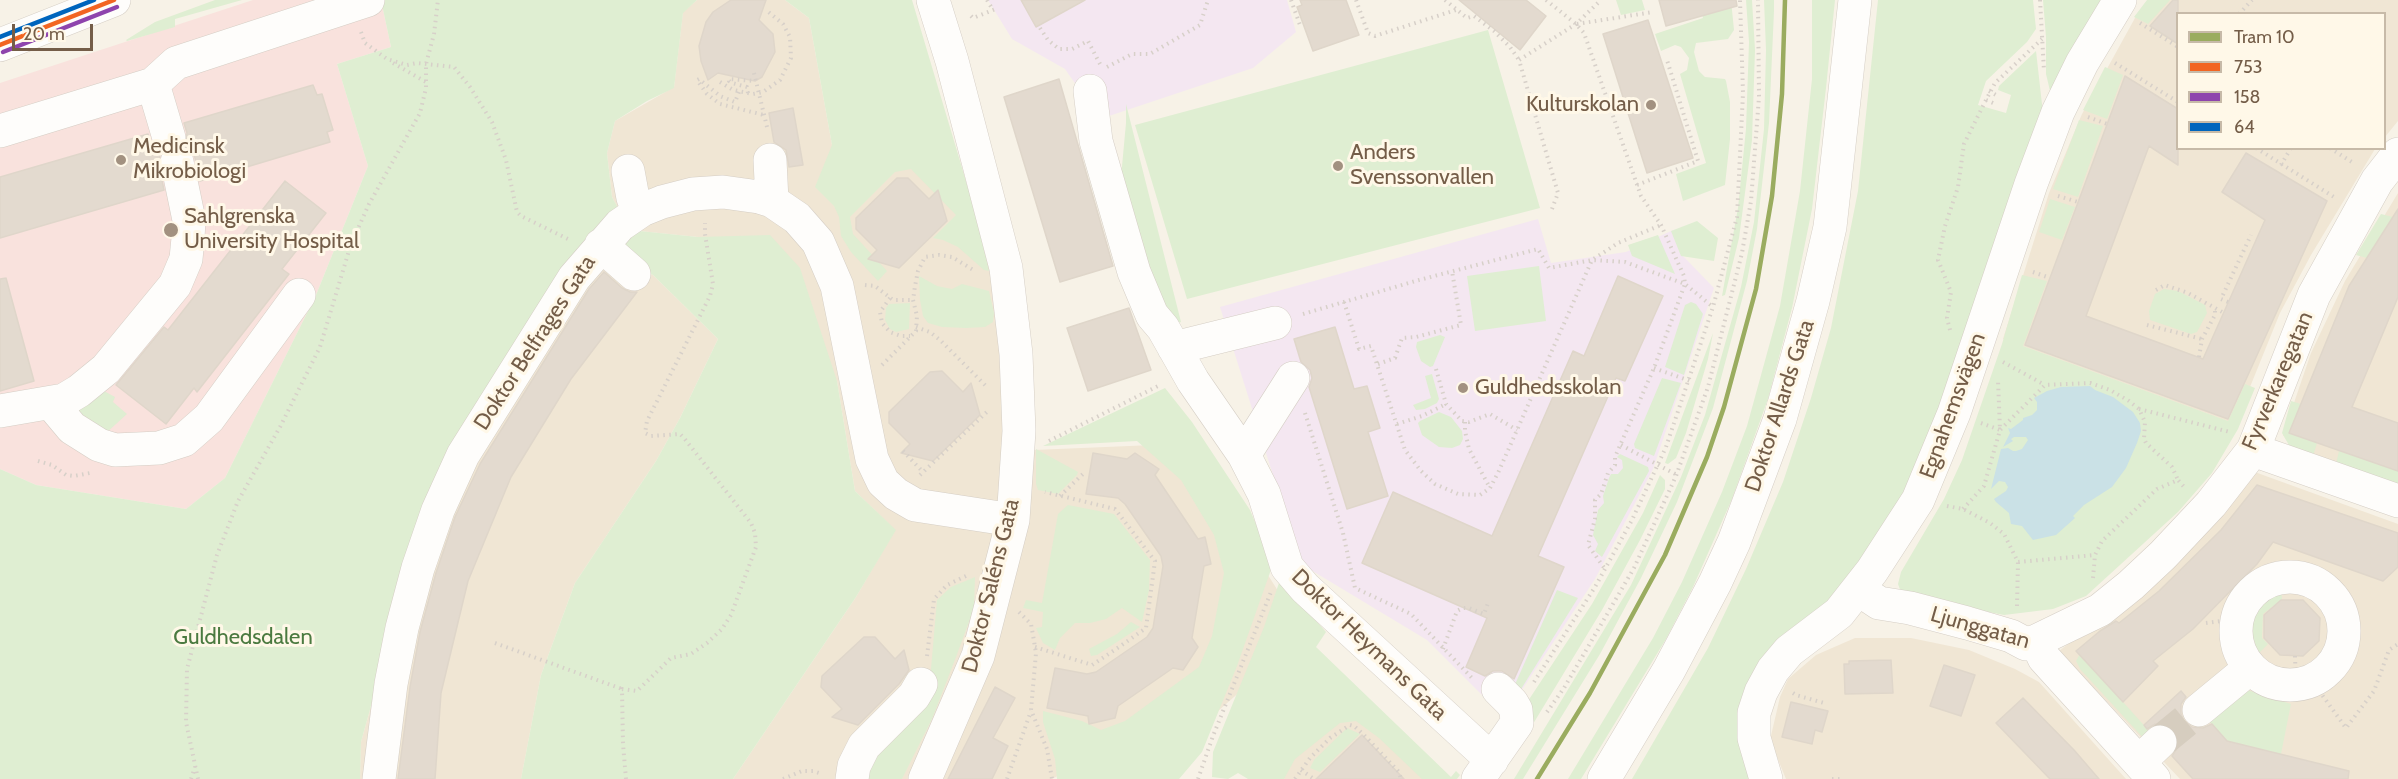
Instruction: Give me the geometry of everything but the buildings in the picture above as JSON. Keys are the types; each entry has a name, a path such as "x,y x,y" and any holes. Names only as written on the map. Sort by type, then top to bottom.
{"street":[{"path":"0,45 114,0"},
{"name":"Doktor Saléns Gata","path":"925,779 978,656 1012,520 1019,431 1016,354 1006,268 952,61 933,0"},
{"name":"Doktor Allards Gata","path":"1604,779 1669,670 1715,583 1734,542 1783,410 1814,301 1830,226 1855,0"},
{"name":"Egnahemsvägen","path":"1766,779 1754,738 1754,713 1761,692 1773,670 1789,651 1839,613 1892,542 1918,500 1954,412 1963,341 2072,114 2082,63 2120,0"},
{"path":"0,130 153,84 176,63 360,3"},
{"path":"0,411 51,403 71,396 106,369 175,285 186,259 189,219 173,150 153,84"},
{"name":"Doktor Heymans Gata","path":"1090,91 1096,141 1134,272 1152,315 1192,381 1244,455 1264,494 1287,567 1305,588 1485,769 1510,706"},
{"name":"Fyrverkaregatan","path":"2036,641 2100,610 2163,555 2211,504 2246,442 2314,295 2377,181 2398,154"},
{"path":"770,160 772,201"},
{"path":"628,171 633,198 642,210"},
{"name":"Doktor Belfrages Gata","path":"379,779 391,684 402,628 418,568 438,510 463,455 574,278 587,242 620,225 642,210 679,197 705,192 759,197 772,201 797,218 812,233 823,251 837,286 872,459 883,482 896,494 915,505 1012,520"},
{"path":"587,242 634,274"},
{"path":"51,403 72,428 99,445 115,450 159,448 184,440 209,418 299,295"},
{"path":"1168,338 1275,323"},
{"path":"1244,455 1293,378"},
{"path":"2246,442 2398,501"},
{"path":"2290,576 2312,581 2322,587 2337,604 2342,614 2344,636 2342,648 2331,667 2301,674 2279,684 2268,681 2250,668 2221,623 2243,604 2250,594 2268,581 2290,576"},
{"name":"Ljunggatan","path":"1858,589 1880,603 1910,608 1967,623 2012,636 2026,644 2036,641 2044,658 2151,761"},
{"path":"2199,710 2250,668"},
{"path":"853,772 864,746 914,696 921,684"}],"path":[{"path":"198,779 186,722 187,669 217,555 238,501 280,427 320,347 351,244 369,204 420,113 438,0"},
{"path":"968,13 972,18 995,9 987,0"},
{"path":"1040,28 1048,40 1059,49 1072,49 1088,41 1103,69 1132,54 1150,54 1200,25 1208,0"},
{"path":"1291,0 1300,25"},
{"path":"1356,0 1368,33 1375,36 1456,10"},
{"path":"1445,0 1467,18 1474,16 1494,31 1519,60 1558,193 1552,209"},
{"path":"1546,0 1584,33 1641,196 1661,225 1684,276 1685,284 1654,368 1615,457 1615,465 1608,473 1601,494 1596,500 1594,524 1588,541 1590,548 1605,569"},
{"path":"1519,60 1576,24 1601,0"},
{"path":"1510,706 1605,569 1659,464 1690,381 1713,308 1737,217 1743,93 1740,0"},
{"path":"1510,706 1575,670 1634,568 1677,475 1694,430 1727,317 1751,201 1759,97 1758,0"},
{"path":"2040,0 2044,77 2050,108 2108,124"},
{"path":"2241,12 2252,0"},
{"path":"360,3 365,43 426,82"},
{"path":"720,82 739,92 758,93 780,80 791,58 790,37 783,24 766,9"},
{"path":"1576,24 1653,12"},
{"path":"2148,27 2176,46"},
{"path":"2043,38 1989,91 1964,144 1958,187 1945,226 1938,260 1951,292 1947,318 1950,329 1963,341 2045,385 2090,383 2121,396 2139,409 2246,442"},
{"path":"2107,58 2176,101"},
{"path":"387,59 407,65 426,64 454,67 492,122 506,160 517,212 565,238 587,242"},
{"path":"1637,185 1698,162 1667,60"},
{"path":"739,92 735,102 720,96 699,79 697,80 698,85 720,104 764,115 754,73"},
{"path":"748,93 747,87 732,83 729,79 755,81"},
{"path":"1989,91 1996,95"},
{"path":"1986,100 1993,103"},
{"path":"2259,150 2336,198"},
{"path":"2281,165 2290,150"},
{"path":"2333,150 2357,165"},
{"path":"2048,193 2078,202"},
{"path":"495,643 622,689 637,691 671,658 691,654 707,643 722,629 731,615 756,547 755,533 751,523 680,434 651,436 645,433 647,422 710,296 713,284 705,234 705,214"},
{"path":"1344,302 1359,349 1371,346 1405,450 1421,471 1435,484 1458,494 1480,495 1490,488 1592,260 1618,243 1661,225"},
{"path":"2228,302 2221,299 2251,235"},
{"path":"1275,323 1452,271 1538,249 1549,268 1592,260 1625,262 1685,284 1713,308"},
{"path":"855,376 874,372 911,336 916,327 917,316 913,300 918,272 925,257 939,255 952,257 982,274"},
{"path":"1377,364 1395,358 1402,338 1416,337 1461,325 1452,271"},
{"path":"2043,276 2050,278"},
{"path":"2156,290 2165,285 2188,293 2224,313"},
{"path":"875,286 890,298 900,301 913,300"},
{"path":"890,298 880,312 882,323 890,332 901,336 911,336"},
{"path":"2199,357 2202,339 2215,315 2215,309"},
{"path":"2147,325 2202,339"},
{"path":"916,327 930,332 940,340 987,387"},
{"path":"1654,368 1690,381"},
{"path":"1436,369 1446,404 1457,417 1466,422 1476,421 1490,414 1517,430"},
{"path":"1293,378 1343,532 1355,588 1411,614 1443,649 1510,706"},
{"path":"1963,509 1984,486 2000,430 1998,379"},
{"path":"2000,430 2045,385"},
{"path":"1047,441 1089,423 1158,386"},
{"path":"1397,424 1422,416 1446,404"},
{"path":"2139,409 2145,422 2144,439 2146,443 2172,467 2178,480 2194,497 2211,504"},
{"path":"916,479 985,414"},
{"path":"1466,422 1465,431 1469,449 1490,488"},
{"path":"1620,446 1677,475"},
{"path":"1060,496 1085,472"},
{"path":"2100,610 2092,597 2095,555 2102,541 2157,489 2178,480"},
{"path":"1035,647 1092,665 1146,628 1155,561 1115,509 1042,492"},
{"path":"1918,500 1963,509 1990,522 2004,534 2018,562 2095,555"},
{"path":"1198,779 1276,576 1287,567"},
{"path":"930,632 932,606 936,596 947,585 963,578"},
{"path":"1443,649 1457,611 1469,608 1484,614 1488,603"},
{"path":"1007,779 1031,710 1035,647 1031,624 1016,610"},
{"path":"2301,674 2346,728 2374,691 2388,650 2398,644"},
{"path":"1789,688 1796,695 1824,703"},
{"path":"622,689 626,779"},
{"path":"1031,710 1051,762 1052,779"},
{"path":"1295,779 1310,758 1330,738 1350,725 1365,735 1399,772 1401,779"},
{"path":"191,779 196,767"},
{"path":"1301,770 1314,779"},
{"path":"783,779 802,771 822,774 853,772"},
{"path":"1832,779 1843,779"}],"shaded area":[{"name":"Sahlgrenska University Hospital","path":"253,0 381,0 391,47 337,64 368,166 316,295 225,478 186,509 36,485 0,469 0,83"},
{"path":"697,0 785,0 809,18 832,145 907,154 977,218 999,288 1010,451 1177,444 1245,539 1287,605 1259,675 1201,726 1091,758 1052,779 733,779 856,597 895,530 855,491 837,381 698,237 630,230 612,197 607,153 615,121 674,87 683,12"},
{"path":"988,0 1287,0 1296,32 1253,68 1100,119 1065,69 1012,39"},
{"path":"2149,0 2398,0 2398,121 2386,136 2386,12 2176,12 2176,150 2374,150 2311,255 2280,313 2235,424 2003,339 2049,193 2082,114 2135,18"},
{"path":"2398,193 2398,484 2291,446 2283,435 2311,353 2345,281"},
{"name":"Guldhedsskolan","path":"1538,219 1551,263 1626,252 1673,230 1683,256 1714,288 1653,469 1595,579 1504,717 1427,640 1301,564 1220,307"},
{"path":"601,252 653,275 718,339 680,418 656,461 575,583 541,675 521,779 360,779 361,742 387,648 403,569"},
{"path":"2252,471 2398,524 2398,779 2180,779 2059,651 2148,583"},
{"path":"1855,638 1911,638 1969,650 2015,669 2039,682 2126,779 1786,779 1770,740 1780,697 1788,679 1816,655"},
{"path":"1345,707 1442,779 1278,779 1289,762"}],"green space":[{"path":"215,0 242,0 175,19 175,27 126,40 155,22"},
{"name":"Guldhedsdalen","path":"381,0 697,0 683,13 674,88 647,101 615,121 607,153 612,197 630,230 698,237 770,235 800,268 837,381 855,491 896,530 856,597 733,779 521,779 541,675 575,583 656,461 680,418 718,339 653,275 601,252 556,293 387,648 361,742 360,779 0,779 0,469 36,485 186,509 225,478 316,295 368,166 337,64 391,47"},
{"path":"785,0 912,0 977,218 989,271 984,270 958,247 933,238 956,215 911,169 895,172 850,217 853,234 887,271 878,281 851,252 841,236 839,217 834,206 815,187 832,145 809,18"},
{"path":"1616,0 1642,0 1645,10 1621,15"},
{"path":"1698,0 1731,0 1734,30 1728,39 1696,43 1694,52 1699,71 1705,77 1726,81 1730,102 1730,139 1725,185 1683,201 1676,174 1706,163 1680,74 1687,70 1689,58 1681,47 1675,45 1661,51 1655,34 1703,18"},
{"path":"1746,0 1752,0 1755,50 1752,140 1739,238 1725,295 1722,296 1738,208 1746,129 1749,42"},
{"path":"1764,0 1774,0 1774,11 1769,123 1757,229 1747,281 1713,408 1677,502 1641,578 1600,654 1523,779 1514,779 1631,585 1681,477 1705,415 1741,287 1754,222 1764,129 1766,50"},
{"path":"1812,0 1835,0 1826,88 1812,209 1792,308 1768,399 1732,499 1693,587 1666,639 1581,779 1568,779 1653,638 1682,582 1722,492 1747,426 1780,306 1800,191 1812,79"},
{"path":"1878,0 2033,0 2036,29 2027,42 1986,81 1978,105 2006,113 2011,95 1998,90 1999,86 2036,51 2044,122 1893,537 1778,653 1757,779 1632,779 1708,648 1746,569 1783,482 1811,398 1831,328 1858,191"},
{"path":"2043,0 2107,0 2051,95 2046,74"},
{"path":"2147,0 2170,0 2148,24 2134,17"},
{"name":"Anders Svenssonvallen","path":"1488,30 1540,208 1187,299 1135,125"},
{"path":"2105,67 2123,75 2107,119 2083,110"},
{"path":"1126,104 1181,322 1177,323 1157,305 1121,177"},
{"path":"2079,120 2103,126 2078,197 2053,189"},
{"path":"2050,199 2075,207 2062,240 2039,232"},
{"path":"2381,214 2393,217 2367,258 2356,255"},
{"path":"1697,221 1718,238 1714,261 1681,256 1671,231"},
{"path":"1658,235 1675,274 1632,256 1628,245"},
{"path":"1539,266 1546,321 1475,331 1467,276"},
{"path":"2022,275 2047,281 2023,346 2228,421 2245,384 2255,388 2238,429 2212,473 2178,512 2086,596 2053,609 2004,615 1902,595 1898,584 1901,572 1944,499 1962,460 2002,344"},
{"path":"919,276 937,286 952,289 962,284 989,291 994,313 993,322 985,327 966,328 942,327 928,323 923,316"},
{"path":"2164,289 2178,291 2205,305 2207,313 2197,332 2191,334 2150,320 2149,311 2155,294"},
{"path":"1691,302 1696,304 1703,314 1684,375 1665,367 1685,305"},
{"path":"910,303 909,329 896,332 890,329 885,320 886,308 889,304"},
{"path":"1713,333 1708,359 1686,433 1676,458 1668,464 1665,463"},
{"path":"1440,335 1445,337 1433,366 1430,367 1421,361 1416,347 1417,342"},
{"path":"1432,374 1439,399 1437,403 1425,409 1416,410 1413,405 1431,398 1425,376"},
{"path":"1662,378 1681,383 1654,456 1635,448 1634,444"},
{"path":"1165,388 1192,422 1250,510 1273,564 1237,666 1202,752 1179,779 1057,779 1055,759 1043,722 1043,711 1082,721 1101,730 1125,721 1199,667 1212,636 1224,573 1214,535 1181,480 1137,441 1043,446"},
{"path":"104,391 115,397 113,402 127,414 105,434 82,421 78,409"},
{"path":"2291,401 2301,404 2289,433 2317,443 2313,456 2290,447 2282,433"},
{"path":"1439,412 1451,417 1462,431 1463,439 1460,445 1452,448 1439,447 1422,435 1418,423"},
{"path":"1036,449 1078,472 1058,494 1038,490"},
{"path":"2339,451 2398,471 2398,486 2336,464"},
{"path":"1620,454 1648,467 1649,471 1602,557 1595,551 1598,544 1593,535 1598,510 1604,503 1603,496 1609,478 1611,474 1618,474 1623,468 1622,460 1617,457"},
{"path":"1660,475 1665,480 1665,489 1640,540 1602,610 1533,724 1528,728 1524,707 1592,604 1643,513"},
{"path":"1068,505 1114,514 1150,560 1149,590 1142,622 1122,608 1106,619 1090,623 1075,623 1060,638 1055,650 1043,643 1036,628 1042,627 1043,612 1023,608 1026,600 1042,603 1058,514"},
{"path":"975,577 974,608 932,719 902,779 860,779 930,680 937,600 951,587"},
{"path":"1280,580 1326,632 1316,647 1451,777 1456,771 1460,775 1457,779 1422,779 1379,738 1356,721 1340,723 1295,759 1284,779 1248,779 1238,773 1228,779 1212,777 1213,752 1264,627"},
{"path":"1557,590 1578,598 1518,694 1513,689"},
{"path":"2281,590 2282,599 2263,614 2262,638 2268,644 2255,657 2248,639 2248,627 2252,613 2270,595"},
{"path":"1131,622 1140,627 1097,655 1091,656 1089,649 1117,634"},
{"path":"2080,654 2158,741 2147,742 2080,669 2076,661"},
{"path":"2244,689 2291,704 2281,754 2227,741 2207,719"},
{"path":"1347,728 1360,734 1320,772 1310,768 1314,760"}],"water":[{"path":"2090,386 2113,397 2133,412 2140,423 2141,431 2137,443 2126,468 2112,487 2084,505 2073,516 2075,518 2056,535 2033,540 2022,526 2011,524 2009,513 1994,499 2006,491 2008,487 2005,482 1999,481 1991,489 2001,449 2008,448 2016,451 2022,449 2028,440 2026,437 2014,437 2011,439 2013,441 2003,447 2010,433 2008,428 2011,429 2023,418 2032,415 2037,410 2037,402 2034,398 2047,391 2061,387"}],"tunnel":[{"path":"2160,742 2199,710"}],"tram line":[{"name":"10","path":"1537,779 1590,693 1665,555 1707,457 1724,407 1756,289 1772,196 1782,94 1785,0"}],"transit line":[{"name":"64","path":"0,37 94,0"},
{"name":"753","path":"0,45 114,0"},
{"name":"158","path":"3,52 117,7"}],"place":[{"name":"Kulturskolan","path":"1651,105"},
{"name":"Medicinsk Mikrobiologi","path":"121,160"},
{"name":"Anders Svenssonvallen","path":"1338,166"},
{"name":"Sahlgrenska University Hospital","path":"171,230"},
{"name":"Guldhedsskolan","path":"1463,388"}]}
